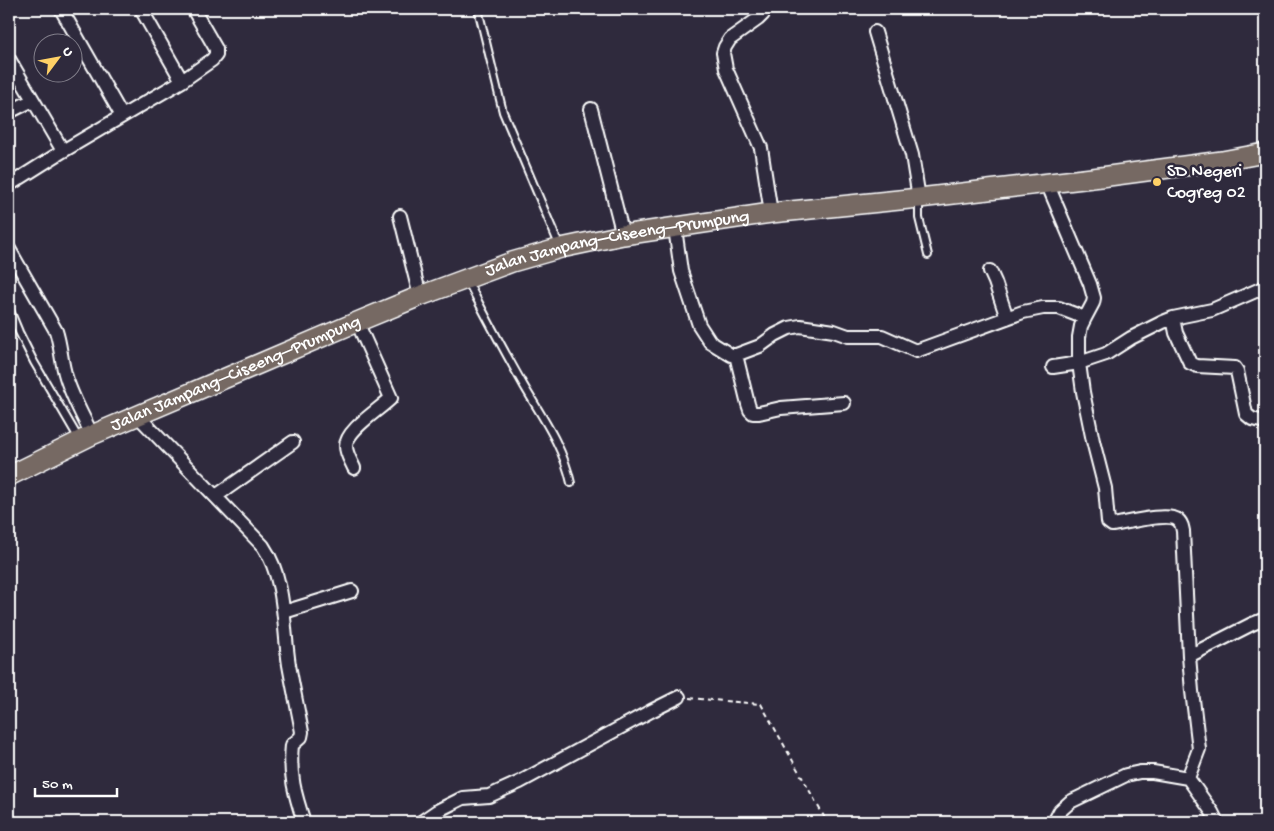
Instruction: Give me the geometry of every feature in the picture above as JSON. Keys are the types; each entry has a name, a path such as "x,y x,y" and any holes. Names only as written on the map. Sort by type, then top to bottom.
{"main road":[{"name":"Jalan Jampang–Ciseeng–Prumpung","path":"9,476 137,415 357,322 420,296 512,262 561,248 623,235 771,213 1046,183 1265,154"}],"street":[{"path":"61,9 122,116"},
{"path":"141,9 182,81"},
{"path":"9,185 62,151 182,81 212,60 216,54 216,49 193,9"},
{"path":"764,9 763,14 758,19 730,39 723,53 726,68 761,148 771,213"},
{"path":"875,32 912,156 919,198"},
{"path":"9,59 62,151"},
{"path":"9,112 33,100"},
{"path":"591,109 623,235"},
{"path":"1046,183 1092,292 1093,304 1085,318 1079,337 1079,364 1082,392 1105,488 1108,522 1112,525 1172,517 1179,520 1182,524 1189,656 1199,749 1188,778"},
{"path":"400,216 420,296"},
{"path":"675,228 681,271 700,325 710,342 731,355 760,346 789,328 800,326 834,331 848,336 882,336 916,351 1023,312 1043,308 1060,308 1085,318"},
{"path":"9,249 56,331 60,344 62,365 86,438"},
{"path":"990,271 1007,318"},
{"path":"1053,367 1079,364 1106,354 1131,338 1173,318 1212,310 1265,287"},
{"path":"1173,318 1176,333 1190,363 1193,366 1235,368 1246,414 1252,419 1265,422"},
{"path":"354,468 347,455 346,444 349,436 354,429 391,398 357,322"},
{"path":"736,355 748,404 753,413 759,414 781,408 844,403"},
{"path":"137,415 263,546 272,561 284,612 289,663 302,732 301,737 292,745 292,775 293,786 304,822"},
{"path":"216,496 293,442"},
{"path":"284,612 352,591"},
{"path":"1189,656 1265,619"},
{"path":"421,822 462,798 489,796 520,782 679,697"},
{"path":"1054,822 1060,811 1070,802 1126,775 1140,772 1153,772 1188,778 1217,822"}],"lane":[{"path":"478,9 503,112 561,248"},
{"path":"919,198 920,218 928,255"},
{"path":"466,279 516,373 554,435 571,483"},
{"path":"9,308 34,362 86,438"}],"path":[{"path":"679,697 761,704 827,822"}],"place":[{"name":"SD Negeri Cogreg 02","path":"1157,182"}]}
